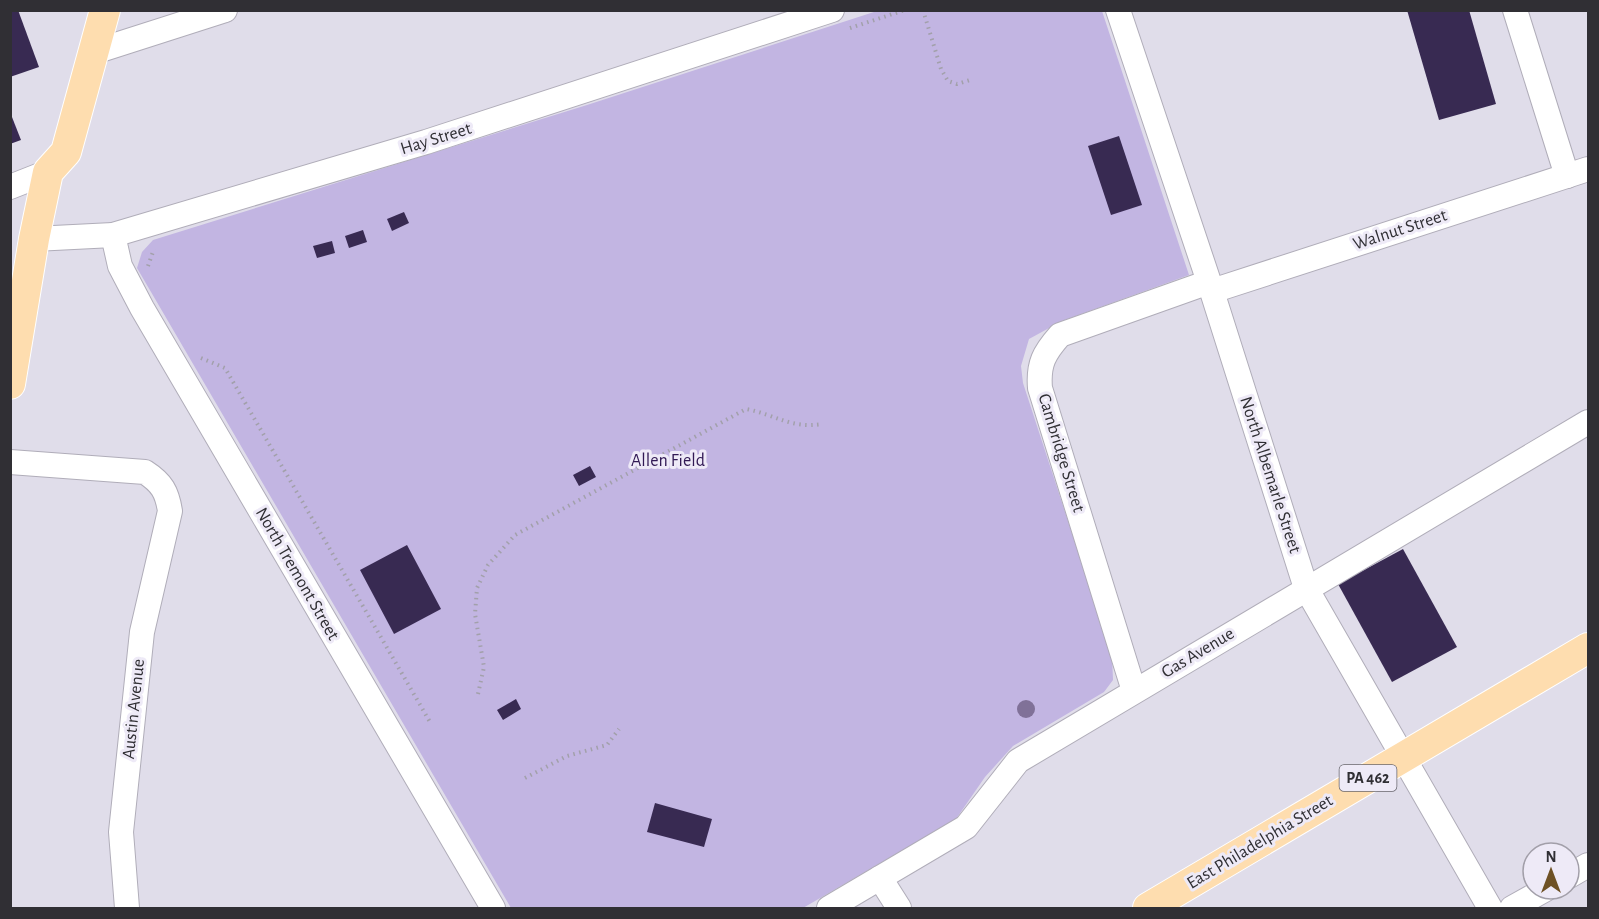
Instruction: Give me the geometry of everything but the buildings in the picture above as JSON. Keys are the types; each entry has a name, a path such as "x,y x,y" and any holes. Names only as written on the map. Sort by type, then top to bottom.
{"main road":[{"path":"10,384 13,354 48,172 66,152 105,10"},
{"name":"East Philadelphia Street","path":"1149,909 1588,648"}],"street":[{"path":"94,52 194,15 225,10"},
{"name":"North Albemarle Street","path":"1118,10 1210,286 1306,588 1490,909"},
{"path":"1515,10 1578,172"},
{"name":"Hay Street","path":"34,239 113,235 840,19"},
{"path":"10,187 48,172"},
{"name":"Walnut Street","path":"1210,286 1578,172"},
{"name":"North Tremont Street","path":"113,235 120,266 142,308 493,909"},
{"name":"Cambridge Street","path":"1134,691 1040,388 1039,371 1044,353 1060,335 1210,286"},
{"name":"Gas Avenue","path":"829,909 966,827 1018,761 1588,422"},
{"name":"Austin Avenue","path":"10,462 145,472 161,482 170,511 142,632 121,832 128,909"},
{"path":"880,878 899,909"},
{"path":"1512,909 1526,901"}],"path":[{"path":"840,19 905,10"},
{"path":"923,10 941,69 948,81 957,84 970,80"},
{"path":"148,267 151,251 158,247"},
{"path":"199,357 225,369 430,722"},
{"path":"478,694 484,667 475,614 477,588 488,565 515,535 746,409 769,413 785,423 804,427 823,424"},
{"path":"525,778 567,756 607,745 619,729"}],"green space":[{"name":"Allen Field","path":"877,11 1102,11 1189,275 1062,321 1029,339 1021,366 1023,383 1112,656 1113,680 1104,692 1013,746 985,777 956,819 803,908 511,908 137,268 142,252 153,240 587,105"}]}
